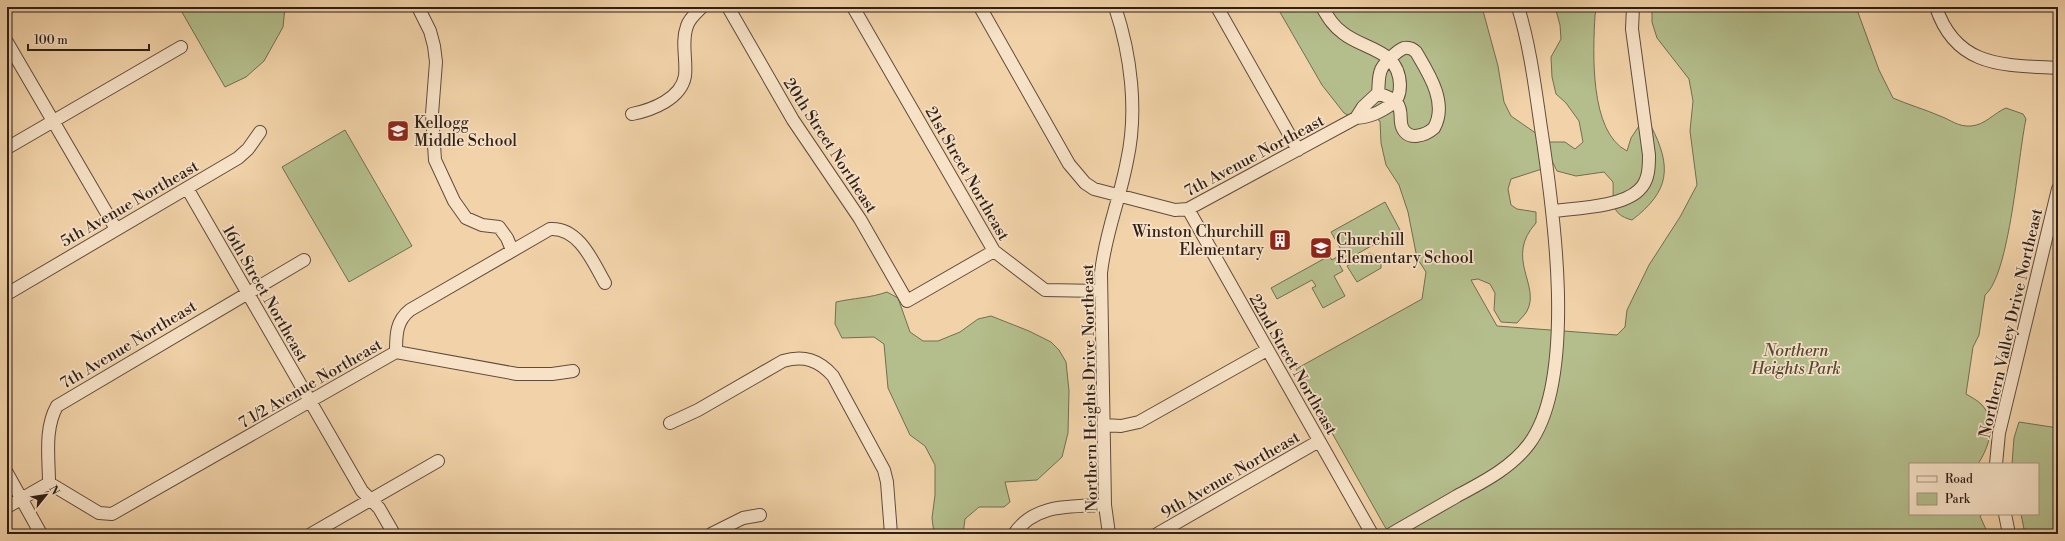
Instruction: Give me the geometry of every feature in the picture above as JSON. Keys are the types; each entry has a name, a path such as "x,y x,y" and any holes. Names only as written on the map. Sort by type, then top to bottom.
{"street":[{"path":"418,7 430,31 435,51 436,62 432,121 435,160 448,190 466,218 482,226 499,227 507,238 512,250"},
{"path":"632,114 649,111 676,93 682,85 685,76 684,40 687,26 693,15 702,7"},
{"name":"20th Street Northeast","path":"728,7 793,120 860,219 907,301 994,251"},
{"name":"21st Street Northeast","path":"853,7 994,251 1045,290 1101,291"},
{"path":"980,7 1069,164 1085,183 1094,189 1118,196"},
{"name":"Northern Heights Drive Northeast","path":"1109,534 1105,506 1101,291 1103,253 1127,161 1132,115 1127,55 1115,7"},
{"path":"1216,7 1298,150"},
{"path":"1322,7 1330,21 1344,34 1359,43 1384,53 1390,61 1400,81 1400,92 1396,101 1369,117 1356,118"},
{"path":"1390,534 1500,471 1517,456 1536,433 1543,419 1551,389 1557,337 1557,262 1552,211 1531,61 1518,7"},
{"path":"1552,211 1624,199 1640,190 1646,179 1649,168 1649,155 1632,29 1633,7"},
{"path":"1936,7 1950,37 1974,55 1994,64 2058,68"},
{"path":"7,42 116,229"},
{"path":"7,148 181,47"},
{"path":"1356,118 1363,106 1378,93 1380,71 1405,48 1411,48 1416,52 1429,74 1439,104 1439,115 1434,128 1420,136 1412,136 1402,127 1400,108 1396,101 1378,93"},
{"name":"7th Avenue Northeast","path":"1118,196 1175,210 1188,209 1356,118"},
{"name":"5th Avenue Northeast","path":"7,294 238,158 248,149 260,132"},
{"name":"16th Street Northeast","path":"187,188 362,491 379,508 394,534"},
{"name":"Northern Valley Drive Northeast","path":"1996,463 1999,433 2058,189"},
{"name":"22nd Street Northeast","path":"1188,209 1372,534"},
{"name":"7 1/2 Avenue Northeast","path":"49,483 99,513 112,514 396,352 397,332 401,319 405,314 550,229 564,230 571,234 584,248 605,283"},
{"name":"7th Avenue Northeast","path":"49,483 49,431 57,406 304,260"},
{"path":"1104,425 1121,426 1139,422 1267,350"},
{"path":"396,352 517,374 552,374 573,371"},
{"path":"670,423 698,410 783,361 794,358 816,361 833,376 880,459 887,482 891,534"},
{"name":"9th Avenue Northeast","path":"1157,534 1319,442"},
{"path":"311,534 438,461"},
{"path":"7,473 41,534"},
{"path":"7,507 49,483"},
{"path":"1014,534 1022,522 1033,515 1063,508 1105,506"},
{"path":"711,534 729,529 743,518 760,515"},
{"path":"2005,515 2009,534"}],"green space":[{"path":"179,7 285,7 283,27 264,61 246,77 225,87"},
{"name":"Northern Heights Park","path":"1277,7 1482,7 1498,66 1504,102 1511,116 1537,134 1542,169 1511,179 1508,189 1511,205 1517,209 1536,212 1536,223 1527,236 1523,248 1523,259 1530,291 1530,301 1527,311 1517,323 1501,322 1494,310 1495,293 1490,284 1478,279 1471,280 1497,326 1617,335 1625,327 1627,310 1649,265 1680,217 1697,185 1690,131 1693,101 1689,79 1657,38 1652,22 1652,7 1856,7 1879,70 1893,98 1966,126 1981,123 2006,108 2023,114 2026,119 2007,240 2001,264 1994,283 1985,295 1979,335 1973,347 1966,394 1979,403 1986,411 1989,418 1990,434 1986,450 1979,463 1909,463 1909,515 1982,515 1980,516 1988,534 1389,534 1296,369 1422,299 1426,272 1417,258 1408,212 1399,185 1386,165 1381,143 1380,121 1370,115 1359,121 1344,113 1322,85"},
{"path":"1555,7 1597,7 1595,15 1594,49 1596,89 1600,109 1606,127 1615,141 1627,151 1631,138 1639,126 1651,126 1658,141 1664,166 1664,178 1654,199 1632,220 1619,214 1616,210 1613,201 1613,182 1604,172 1576,176 1557,171 1550,157 1548,142 1565,142 1575,149 1583,142 1579,121 1566,103 1556,94 1552,77 1551,57 1561,39 1560,25"},
{"path":"345,130 412,246 349,282 282,167"},
{"path":"1385,202 1400,230 1339,264 1343,271 1334,276 1345,296 1323,308 1312,288 1316,286 1312,280 1277,299 1271,288 1329,256 1332,260 1343,253 1331,232"},
{"path":"1370,253 1381,259 1381,268 1357,282 1347,266"},
{"path":"887,292 898,298 910,332 923,341 938,341 960,332 978,319 991,316 1029,331 1051,342 1059,350 1066,362 1069,391 1068,433 1062,457 1037,480 1005,482 1010,502 1004,507 979,507 965,519 963,534 934,534 932,518 935,495 935,465 925,446 910,435 888,388 884,344 874,337 842,338 835,324 836,302 874,296"},
{"path":"2019,422 2058,428 2058,534 2025,534 2021,515 2039,515 2039,463 2012,463 2014,438"}],"place":[{"name":"Kellogg Middle School","path":"398,131"},
{"name":"Winston Churchill Elementary","path":"1280,240"},
{"name":"Churchill Elementary School","path":"1321,248"}]}
